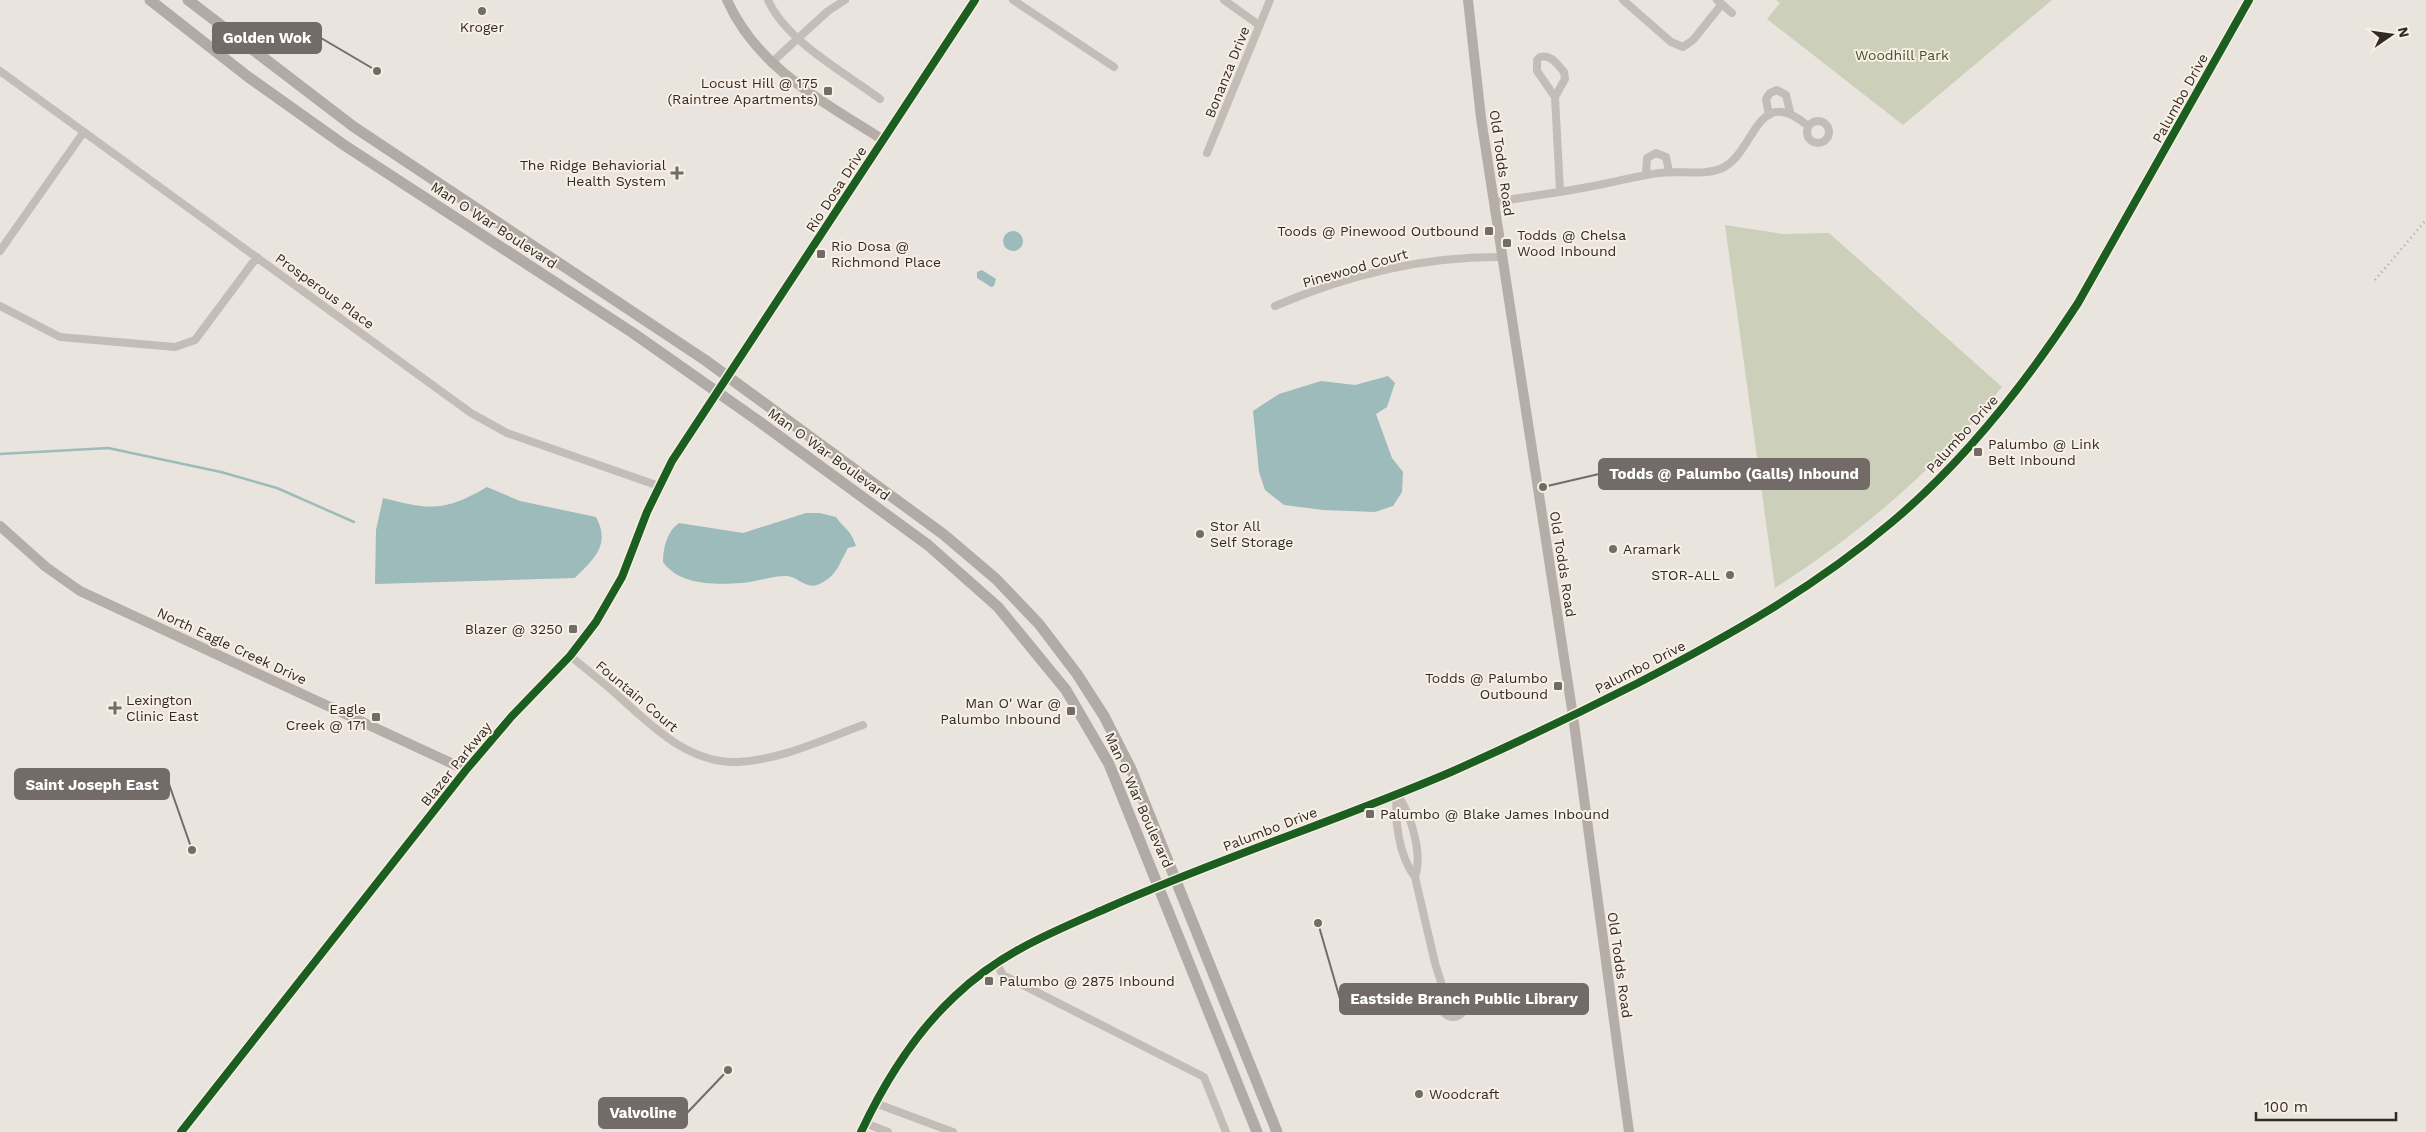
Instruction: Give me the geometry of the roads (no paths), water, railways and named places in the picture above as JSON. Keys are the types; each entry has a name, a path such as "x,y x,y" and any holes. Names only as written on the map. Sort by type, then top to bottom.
{"main road":[{"name":"Man O War Boulevard","path":"150,0 247,76 344,145 602,312 718,393 928,545 975,585 1018,628 1066,690 1089,725 1120,788 1257,1132"},
{"name":"Man O War Boulevard","path":"188,0 378,144 633,311 728,377 943,534 996,579 1039,624 1077,674 1111,729 1145,799 1277,1132"}],"street":[{"path":"727,0 738,22 772,63 807,91 883,140"},
{"path":"768,0 772,10 797,39 880,99"},
{"path":"772,63 828,11 846,0"},
{"name":"Rio Dosa Drive","path":"718,393 975,0"},
{"path":"1013,0 1114,67"},
{"path":"1224,0 1259,25"},
{"name":"Bonanza Drive","path":"1207,153 1270,0"},
{"name":"Old Todds Road","path":"1468,0 1494,202 1573,716 1629,1132"},
{"path":"1623,0 1671,42 1683,47 1693,40 1719,2 1732,13"},
{"name":"Palumbo Drive","path":"863,1127 900,1061 925,1028 958,994 996,963 1022,946 1159,885 1397,794 1490,755 1573,716 1716,642 1810,586 1894,521 1945,473 2021,385 2078,303 2249,0"},
{"path":"1555,97 1565,79 1564,72 1548,56 1540,57 1537,60 1537,71 1555,97 1560,191"},
{"name":"Prosperous Place","path":"0,71 83,133 492,426 659,486"},
{"path":"1769,115 1766,99 1770,93 1776,90 1786,95 1790,112"},
{"path":"1494,202 1669,171 1708,171 1726,166 1769,115 1781,111 1790,112 1808,126"},
{"path":"0,251 83,133"},
{"path":"1646,175 1647,158 1656,153 1666,157 1669,171"},
{"path":"0,306 60,337 175,347 195,340 257,257"},
{"name":"Pinewood Court","path":"1275,306 1384,269 1448,259 1503,257"},
{"name":"Blazer Parkway","path":"181,1132 466,770 493,737 570,656 596,622 614,592 659,486 683,443 718,393"},
{"name":"North Eagle Creek Drive","path":"0,526 46,567 80,591 466,770"},
{"name":"Fountain Court","path":"570,656 662,735 688,750 717,759 737,762 789,752 863,725"},
{"path":"1397,794 1408,809 1420,864 1415,877"},
{"path":"1397,794 1395,813 1408,867 1415,877 1435,963 1445,995"},
{"path":"996,963 1003,975 1204,1077 1226,1132"},
{"path":"875,1103 953,1132"},
{"path":"863,1127 888,1132"}],"water":[{"path":"1013,231 1020,234 1023,241 1020,248 1013,251 1006,248 1003,241 1006,234"},
{"path":"982,270 996,279 994,286 991,287 977,278 977,272"},
{"path":"1388,376 1395,383 1387,407 1376,414 1392,458 1403,472 1402,492 1393,506 1375,512 1323,510 1284,505 1265,490 1259,472 1253,411 1279,394 1321,381 1355,385"},
{"path":"487,487 520,501 596,517 602,536 601,544 594,558 575,578 375,584 376,530 383,498 413,505 448,505"},
{"path":"806,513 820,513 836,517 849,532 856,546 848,548 829,579 817,585 805,584 786,576 741,583 698,582 678,575 663,562 666,540 671,530 679,523 743,533"}],"waterway":[{"path":"0,454 108,448 221,472 277,488 354,522"}],"railway":[{"path":"2375,280 2426,220"}],"place":[{"name":"Kroger","path":"482,11"},
{"name":"Golden Wok","path":"377,71"},
{"name":"Locust Hill @ 175 (Raintree Apartments)","path":"828,91"},
{"name":"The Ridge Behaviorial Health System","path":"677,173"},
{"name":"Toods @ Pinewood Outbound","path":"1489,231"},
{"name":"Todds @ Chelsa Wood Inbound","path":"1507,243"},
{"name":"Rio Dosa @ Richmond Place","path":"821,254"},
{"name":"Palumbo @ Link Belt Inbound","path":"1978,452"},
{"name":"Todds @ Palumbo (Galls) Inbound","path":"1543,487"},
{"name":"Stor All Self Storage","path":"1200,534"},
{"name":"Aramark","path":"1613,549"},
{"name":"STOR-ALL","path":"1730,575"},
{"name":"Blazer @ 3250","path":"573,629"},
{"name":"Todds @ Palumbo Outbound","path":"1558,686"},
{"name":"Lexington Clinic East","path":"115,708"},
{"name":"Man O' War @ Palumbo Inbound","path":"1071,711"},
{"name":"Eagle Creek @ 171","path":"376,717"},
{"name":"Palumbo @ Blake James Inbound","path":"1370,814"},
{"name":"Saint Joseph East","path":"192,850"},
{"name":"Eastside Branch Public Library","path":"1318,923"},
{"name":"Palumbo @ 2875 Inbound","path":"989,981"},
{"name":"Valvoline","path":"728,1070"},
{"name":"Woodcraft","path":"1419,1094"}],"park label":[{"name":"Woodhill Park","path":"1902,55"}]}
